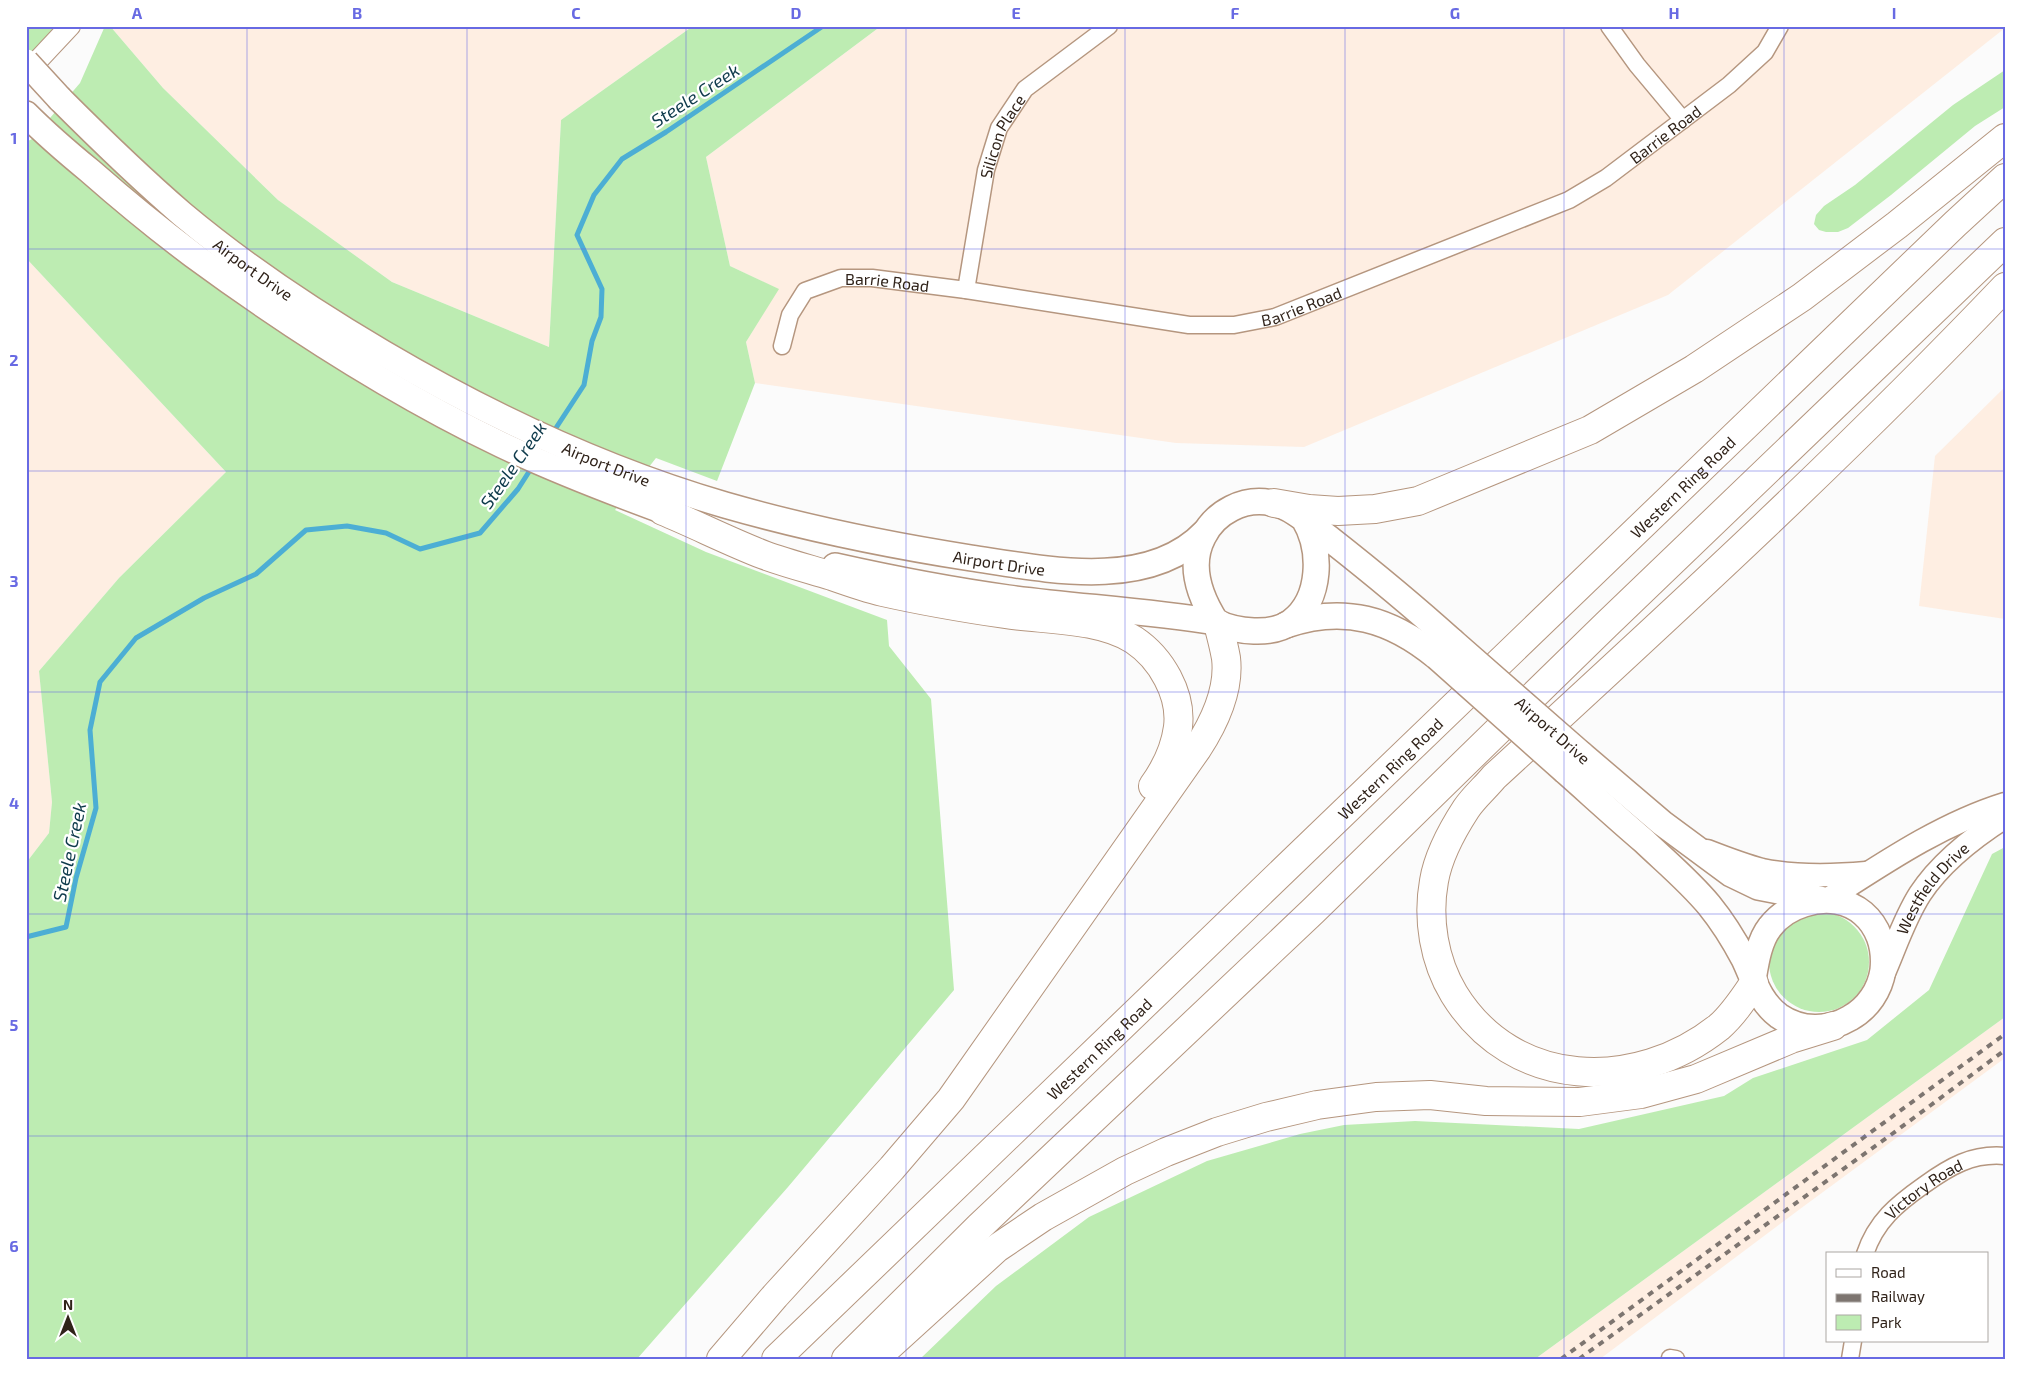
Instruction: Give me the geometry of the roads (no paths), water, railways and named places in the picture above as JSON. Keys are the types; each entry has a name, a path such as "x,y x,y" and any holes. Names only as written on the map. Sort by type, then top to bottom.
{"highway":[{"path":"1274,503 1321,510 1354,511 1418,501 1590,430 1694,369 1802,297 1897,225 2005,138"},
{"name":"Western Ring Road","path":"776,1359 2005,178"},
{"path":"846,1359 979,1227 1313,911 1606,625 2005,242"},
{"path":"1754,981 1736,1009 1720,1025 1700,1040 1645,1065 1616,1072 1582,1072 1552,1068 1531,1060 1505,1048 1485,1032 1459,1002 1445,977 1436,953 1431,915 1434,880 1441,857 1467,808 1494,777 1715,574 1840,454 2005,287"},
{"path":"663,511 764,555 881,592 964,608 1091,625 1108,629 1135,640 1158,662 1174,694 1177,713 1178,725 1172,752 1165,769 1058,946"},
{"path":"721,1359 775,1296 892,1168 951,1099 1188,764 1210,730 1218,712 1226,676 1226,659 1217,623"},
{"path":"875,1359 998,1248 1043,1216 1166,1152 1217,1132 1266,1117 1317,1105 1376,1097 1430,1095 1486,1101 1580,1102 1641,1094 1696,1079 1791,1039 1833,1026"}],"main road":[{"name":"Airport Drive","path":"26,62 60,99 117,155 176,209 262,275 354,336 479,406 577,451 643,477 725,505 868,540 1007,564 1078,571 1106,572 1128,570 1165,560 1190,546 1205,532"},
{"name":"Airport Drive","path":"30,118 128,204 165,234 247,294 335,353 385,383 463,425 547,465 663,511 772,549 828,564 906,582 1008,598 1160,614 1217,623"},
{"path":"1274,503 1304,519 1314,544 1315,578 1301,611 1286,626 1271,630 1249,630 1217,623 1203,600 1196,565 1198,550 1205,532 1218,516 1230,509 1245,504 1274,503"},
{"name":"Airport Drive","path":"1304,519 1391,587 1444,649 1573,763 1696,891 1724,925 1754,981"},
{"name":"Airport Drive","path":"1286,626 1303,620 1325,617 1346,616 1362,618 1392,627 1421,644 1444,649"},
{"name":"Airport Drive","path":"1573,763 1724,869 1758,887 1826,900"},
{"name":"Westfield Drive","path":"1826,900 1869,872 1948,827 1985,810 2005,804"},
{"name":"Westfield Drive","path":"1882,977 1911,910 1930,881 1960,849 2005,818"},
{"path":"1689,844 1739,863 1774,872 1811,876 1869,872"},
{"path":"1838,900 1850,904 1868,919 1881,943 1884,958 1882,977 1878,990 1869,1002 1852,1018 1833,1026 1810,1028 1792,1023 1781,1017 1763,1000 1754,981 1759,951 1769,928 1782,915 1807,903 1838,900"}],"street":[{"path":"26,73 70,26"},
{"name":"Silicon Place","path":"966,290 986,170 999,128 1025,89 1109,26"},
{"path":"1609,26 1637,65 1683,120"},
{"name":"Barrie Road","path":"782,346 790,315 806,291 841,278 872,278 966,290 1189,325 1234,325 1275,317 1569,200 1606,178 1729,85 1765,52 1780,26"},
{"name":"Victory Road","path":"1866,1252 1873,1234 1886,1215 1941,1173 1968,1159 1989,1155 2005,1156"},
{"path":"1850,1359 1853,1342"}],"waterway":[{"name":"Steele Creek","path":"552,434 584,385 592,341 601,317 602,289 577,235 594,195 622,159 666,132 823,26"},
{"name":"Steele Creek","path":"26,937 66,927 76,878 96,808 90,730 100,682 136,638 204,598 256,574 306,530 347,526 386,533 420,549 480,533 518,489 532,467"}],"railway":[{"path":"1561,1359 2005,1034"},
{"path":"1579,1359 1892,1134 2005,1050"}]}
